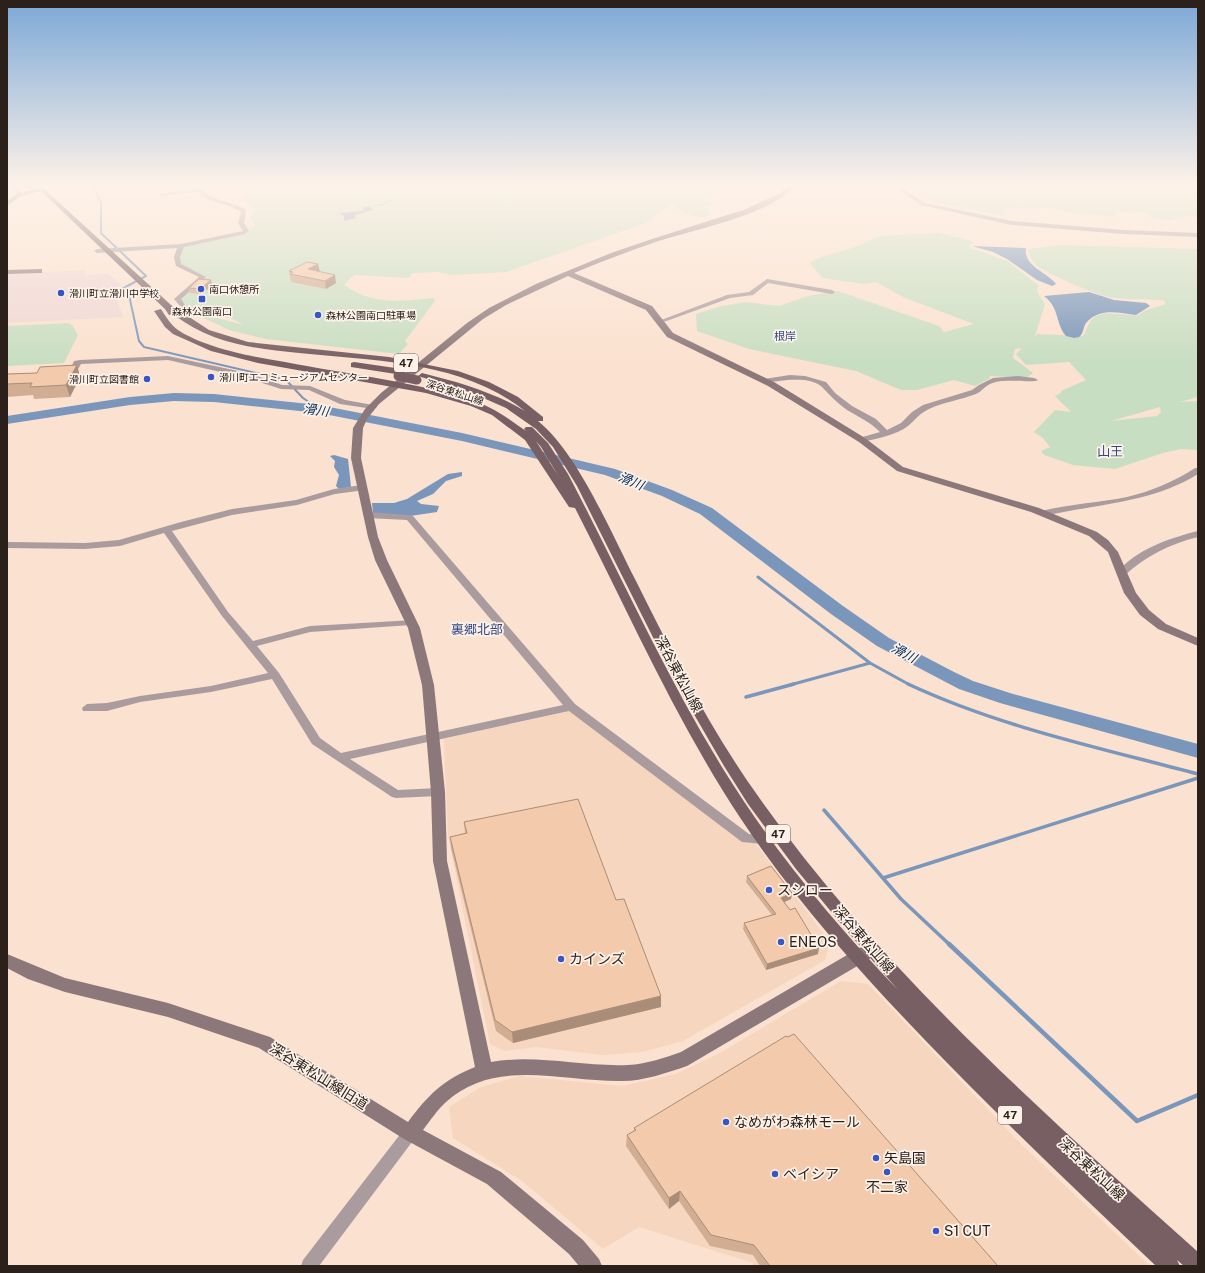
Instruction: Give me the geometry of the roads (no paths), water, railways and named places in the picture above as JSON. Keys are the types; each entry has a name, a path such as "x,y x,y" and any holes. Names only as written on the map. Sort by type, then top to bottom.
{"main road":[{"path":"91,244 115,269"},
{"name":"深谷東松山線","path":"100,244 137,282 180,316 207,332 244,344 421,373 481,393 518,411 540,428 564,456 591,504 693,703 720,748 752,799 865,953 1122,1197 1198,1265"},
{"name":"深谷東松山線","path":"137,282 147,300 158,311 168,326 176,332 214,349 258,360 399,377 421,373 460,392 483,401 513,417 535,434 549,451 563,474 677,701 762,839 1016,1121 1170,1266"},
{"name":"深谷東松山線","path":"168,307 172,313 190,327 210,338 236,346 399,377 474,404 499,416 529,438 538,450 570,503 586,519"}],"street":[{"path":"97,251 188,244"},
{"path":"484,1070 440,861 438,792 434,736 428,685 411,622 381,560 367,515 356,458 358,428 399,377 421,373 484,314 503,303 569,274 643,244"},
{"path":"180,316 192,311 183,306 177,299 203,277 178,265 177,257 181,246"},
{"path":"7,272 39,270"},
{"path":"569,274 642,304 654,313 659,322 670,335 764,381 862,440 890,463 900,469 1044,513 1082,528 1101,539 1114,553 1120,563 1122,573 1133,600 1145,614 1172,632 1198,642"},
{"path":"659,322 729,296 751,294 767,281 832,292"},
{"path":"56,375 71,374 77,363 80,362 168,358 249,376 281,387 310,388 343,402 372,409"},
{"path":"764,381 790,377 805,378 823,384 832,395 849,408 873,421 886,433"},
{"path":"862,440 886,433 904,425 915,414 926,408 975,392 980,387 993,380 1015,377 1034,380"},
{"path":"1044,513 1076,506 1129,499 1181,481 1198,470"},
{"path":"7,545 106,545 138,539 166,529 232,512 297,502 334,492 362,488"},
{"path":"367,515 410,518 570,707 746,839 762,839"},
{"path":"166,529 225,614 275,675 316,741 396,794 438,792"},
{"path":"1122,573 1145,553 1171,542 1198,534"},
{"path":"250,645 310,629 411,622"},
{"path":"88,708 107,707 140,699 211,689 275,675"},
{"path":"339,757 570,707"},
{"path":"308,1266 410,1133 441,1096 459,1083 484,1070 515,1065 590,1073 624,1073 666,1066 687,1058 706,1048 865,953"},
{"name":"深谷東松山線旧道","path":"7,961 34,974 65,985 168,1010 264,1042 410,1133 494,1178 576,1247 592,1266"}],"water":[{"path":"972,246 1026,248 1028,260 1056,284 1052,286 1037,280 1007,259 993,252"},
{"path":"1089,292 1114,300 1146,303 1150,306 1136,315 1110,312 1097,315 1086,323 1082,334 1079,337 1074,338 1066,336 1060,326 1053,305 1044,296"},
{"path":"334,455 348,459 351,487 339,489 336,486 339,475 334,467 335,461 330,456"},
{"path":"462,472 462,476 446,481 433,494 417,501 421,504 439,506 437,512 410,516 373,513 372,503 394,503 407,499 448,474"}],"waterway":[{"path":"113,244 146,276 120,290 129,295 139,341 144,347 286,380 303,398 319,409"},
{"name":"滑川","path":"7,420 130,401 174,397 214,398 319,409 462,437 610,472 667,493 706,511 837,610 883,642 947,676 966,685 1007,699 1198,751"},
{"path":"758,577 870,663"},
{"path":"790,685 870,663"},
{"path":"870,663 909,684"},
{"path":"746,697 794,684"},
{"path":"909,684 978,713 1014,725 1198,774"},
{"path":"883,878 1198,778"},
{"path":"824,810 901,899 950,945"},
{"path":"949,944 1137,1121 1198,1095"}],"place":[{"name":"南口休憩所","path":"201,289"},
{"name":"滑川町立滑川中学校","path":"61,293"},
{"name":"森林公園南口","path":"202,299"},
{"name":"森林公園南口駐車場","path":"318,315"},
{"name":"滑川町エコミュージアムセンター","path":"211,377"},
{"name":"滑川町立図書館","path":"147,379"},
{"name":"スシロー","path":"769,890"},
{"name":"ENEOS","path":"781,942"},
{"name":"カインズ","path":"561,959"},
{"name":"なめがわ森林モール","path":"726,1122"},
{"name":"矢島園","path":"876,1158"},
{"name":"不二家","path":"887,1172"},
{"name":"ベイシア","path":"775,1174"},
{"name":"S1 CUT","path":"936,1231"}],"district":[{"name":"根岸","path":"785,336"},
{"name":"山王","path":"1110,451"},
{"name":"裏郷北部","path":"477,629"}]}
